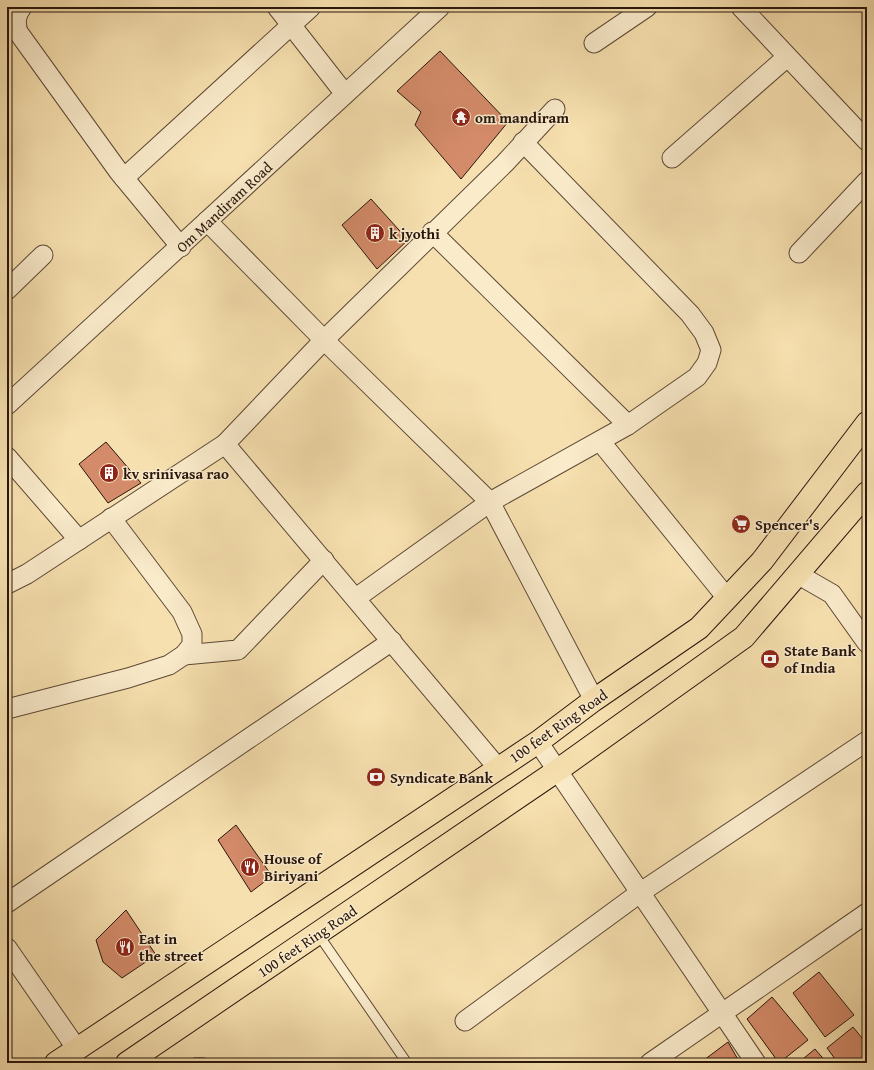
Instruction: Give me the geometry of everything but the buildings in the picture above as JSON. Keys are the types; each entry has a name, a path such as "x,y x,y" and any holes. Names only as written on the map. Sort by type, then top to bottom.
{"main road":[{"name":"100 feet Ring Road","path":"56,1063 538,742 594,700 699,628 762,561 867,424"},
{"name":"100 feet Ring Road","path":"127,1063 558,770 744,637 799,575 867,493"}],"street":[{"path":"22,7 17,15 16,23 18,32 124,178 181,247"},
{"path":"277,7 345,94"},
{"path":"124,178 290,24 311,7"},
{"name":"Om Mandiram Road","path":"7,405 181,247 440,7"},
{"path":"594,43 647,7"},
{"path":"741,7 867,141"},
{"path":"672,158 787,57"},
{"path":"7,584 26,574 79,540 224,444 324,340 432,232 505,163 522,142 555,109"},
{"path":"356,598 490,502 628,425 697,377 707,363 711,350 704,333 690,314 522,142"},
{"path":"799,253 867,181"},
{"path":"207,222 324,340 490,502 594,700"},
{"path":"432,232 628,425"},
{"path":"7,290 43,255"},
{"path":"600,440 727,598"},
{"path":"224,444 324,560 498,768"},
{"path":"7,457 79,540"},
{"path":"7,709 128,678 168,665 184,655 192,645 192,634 182,612 111,518"},
{"path":"184,655 238,650 324,560"},
{"path":"799,575 832,594 867,643"},
{"path":"7,903 392,641"},
{"path":"465,1021 640,892 867,741"},
{"path":"538,742 756,1063"},
{"path":"650,1063 867,913"},
{"path":"7,948 77,1049"}],"lane":[{"path":"318,934 407,1063"}],"place":[{"name":"om mandiram","path":"461,117"},
{"name":"k jyothi","path":"375,233"},
{"name":"kv srinivasa rao","path":"109,473"},
{"name":"Spencer's","path":"741,524"},
{"name":"State Bank of India","path":"770,659"},
{"name":"Syndicate Bank","path":"376,777"},
{"name":"House of Biriyani","path":"250,867"},
{"name":"Eat in the street","path":"125,947"}]}
